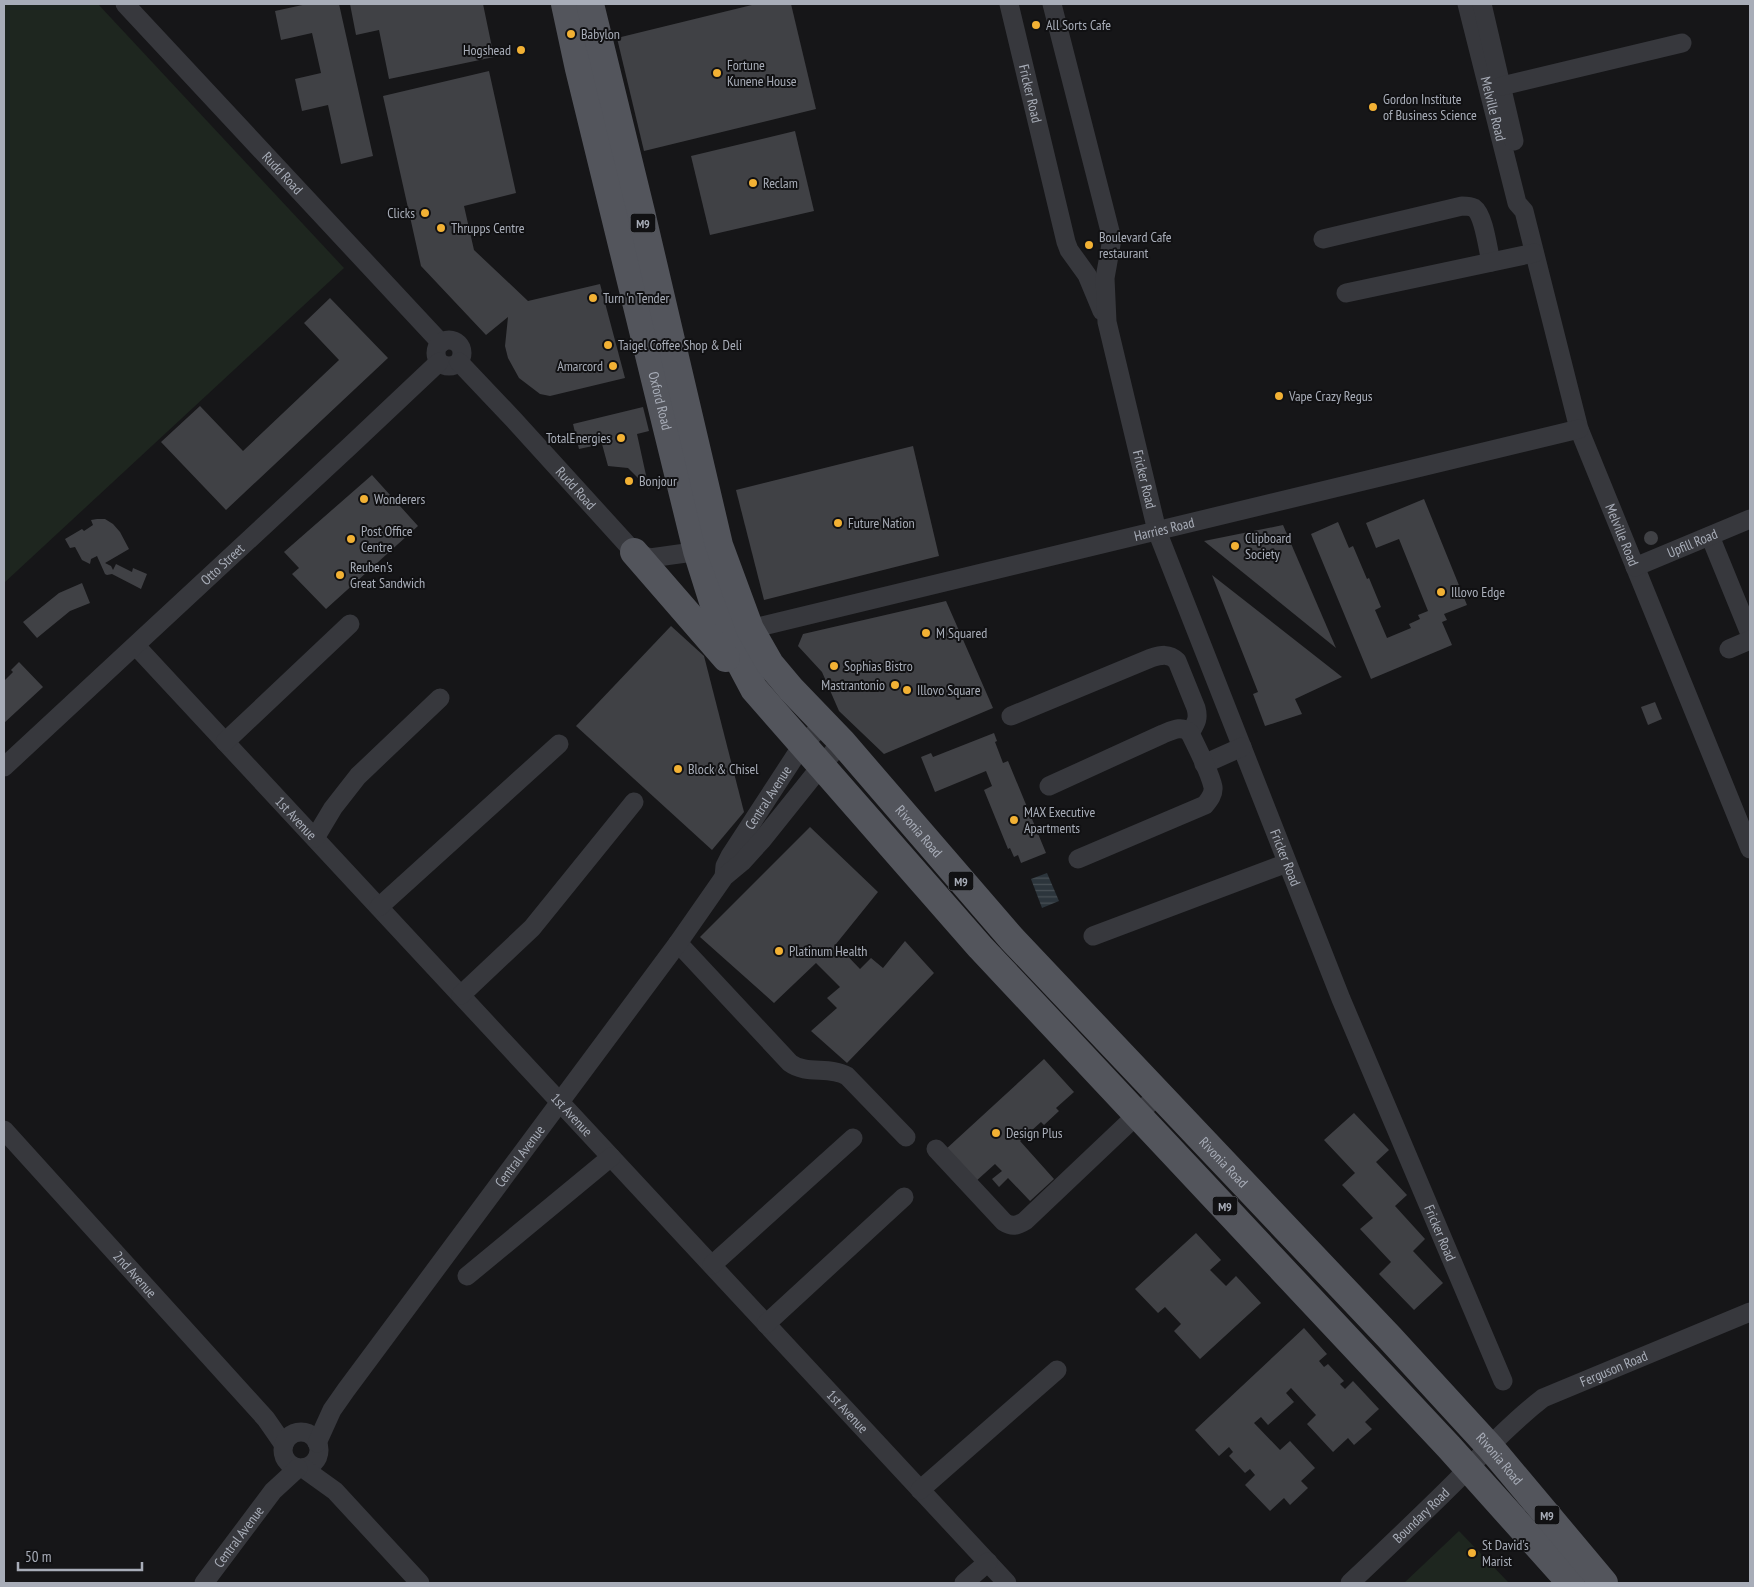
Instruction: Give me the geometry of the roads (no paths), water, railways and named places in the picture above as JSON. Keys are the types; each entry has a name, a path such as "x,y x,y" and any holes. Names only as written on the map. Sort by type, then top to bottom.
{"main road":[{"name":"Oxford Road","path":"565,4 581,78 708,548 770,664 791,689 833,732"},
{"name":"Oxford Road","path":"590,4 641,212 708,548 721,627 754,689 822,765"},
{"path":"634,552 754,689"},
{"name":"Rivonia Road","path":"833,732 1012,939 1390,1338 1490,1447 1604,1583"},
{"name":"Rivonia Road","path":"822,765 980,947 1468,1468 1572,1583"}],"street":[{"name":"Rudd Road","path":"125,4 441,343"},
{"name":"Fricker Road","path":"1009,4 1066,242 1069,250 1087,275 1107,322 1157,531 1341,999 1503,1381"},
{"name":"Fricker Road","path":"1052,4 1112,239 1106,278 1107,322"},
{"name":"Melville Road","path":"1468,4 1517,203 1524,211 1580,429 1635,567 1745,821 1750,849"},
{"name":"Melville Road","path":"1482,4 1528,199 1524,211"},
{"path":"1502,86 1682,44"},
{"path":"1323,239 1468,206 1478,213 1481,220 1491,262"},
{"path":"1346,293 1534,253"},
{"path":"449,339 460,345 462,355 458,362 451,366 439,362 436,352 441,343 449,339"},
{"name":"Otto Street","path":"4,767 439,362"},
{"name":"Rudd Road","path":"458,362 509,414 634,552"},
{"name":"Harries Road","path":"750,629 1580,429"},
{"name":"Upfill Road","path":"1635,567 1750,519"},
{"path":"1710,536 1750,634"},
{"path":"634,552 650,558 708,548"},
{"path":"225,742 350,624"},
{"path":"1729,650 1750,640"},
{"name":"1st Avenue","path":"136,646 1006,1583"},
{"path":"1011,716 1151,658 1166,654 1172,656 1177,661 1196,708 1197,722 1190,733"},
{"path":"315,838 333,808 358,776 440,698"},
{"path":"1048,786 1175,729 1187,729 1204,764 1212,787 1212,794 1205,805 1078,859"},
{"name":"Central Avenue","path":"724,877 725,866 730,856 803,744 833,732"},
{"name":"Central Avenue","path":"204,1583 559,1101 678,943 724,877 734,871 762,840 822,765 833,732"},
{"path":"379,907 559,744"},
{"path":"1204,764 1242,747"},
{"path":"461,995 532,928 634,802"},
{"path":"1093,936 1287,863"},
{"path":"678,943 790,1063 800,1068 836,1072 847,1076 906,1137"},
{"path":"936,1149 1004,1222 1014,1226 1025,1221 1159,1094"},
{"name":"2nd Avenue","path":"4,1130 266,1419 300,1452 420,1583"},
{"path":"712,1265 853,1138"},
{"path":"467,1276 611,1157"},
{"path":"766,1324 904,1197"},
{"name":"Ferguson Road","path":"1490,1447 1523,1414 1543,1398 1750,1312"},
{"path":"920,1490 1057,1370"},
{"name":"Boundary Road","path":"1350,1583 1402,1535 1490,1447"},
{"path":"964,1583 988,1562"}],"place":[{"name":"All Sorts Cafe","path":"1036,25"},
{"name":"Babylon","path":"571,34"},
{"name":"Hogshead","path":"521,50"},
{"name":"Fortune Kunene House","path":"717,73"},
{"name":"Gordon Institute of Business Science","path":"1373,107"},
{"name":"Reclam","path":"753,183"},
{"name":"Clicks","path":"425,213"},
{"name":"Thrupps Centre","path":"441,228"},
{"name":"Boulevard Cafe restaurant","path":"1089,245"},
{"name":"Turn 'n Tender","path":"593,298"},
{"name":"Taigel Coffee Shop & Deli","path":"608,345"},
{"name":"Amarcord","path":"613,366"},
{"name":"Vape Crazy Regus","path":"1279,396"},
{"name":"TotalEnergies","path":"621,438"},
{"name":"Bonjour","path":"629,481"},
{"name":"Wonderers","path":"364,499"},
{"name":"Future Nation","path":"838,523"},
{"name":"Post Office Centre","path":"351,539"},
{"name":"Clipboard Society","path":"1235,546"},
{"name":"Reuben's Great Sandwich","path":"340,575"},
{"name":"Illovo Edge","path":"1441,592"},
{"name":"M Squared","path":"926,633"},
{"name":"Sophias Bistro","path":"834,666"},
{"name":"Mastrantonio","path":"895,685"},
{"name":"Illovo Square","path":"907,690"},
{"name":"Block & Chisel","path":"678,769"},
{"name":"MAX Executive Apartments","path":"1014,820"},
{"name":"Platinum Health","path":"779,951"},
{"name":"Design Plus","path":"996,1133"},
{"name":"St David's Marist","path":"1472,1553"}]}
